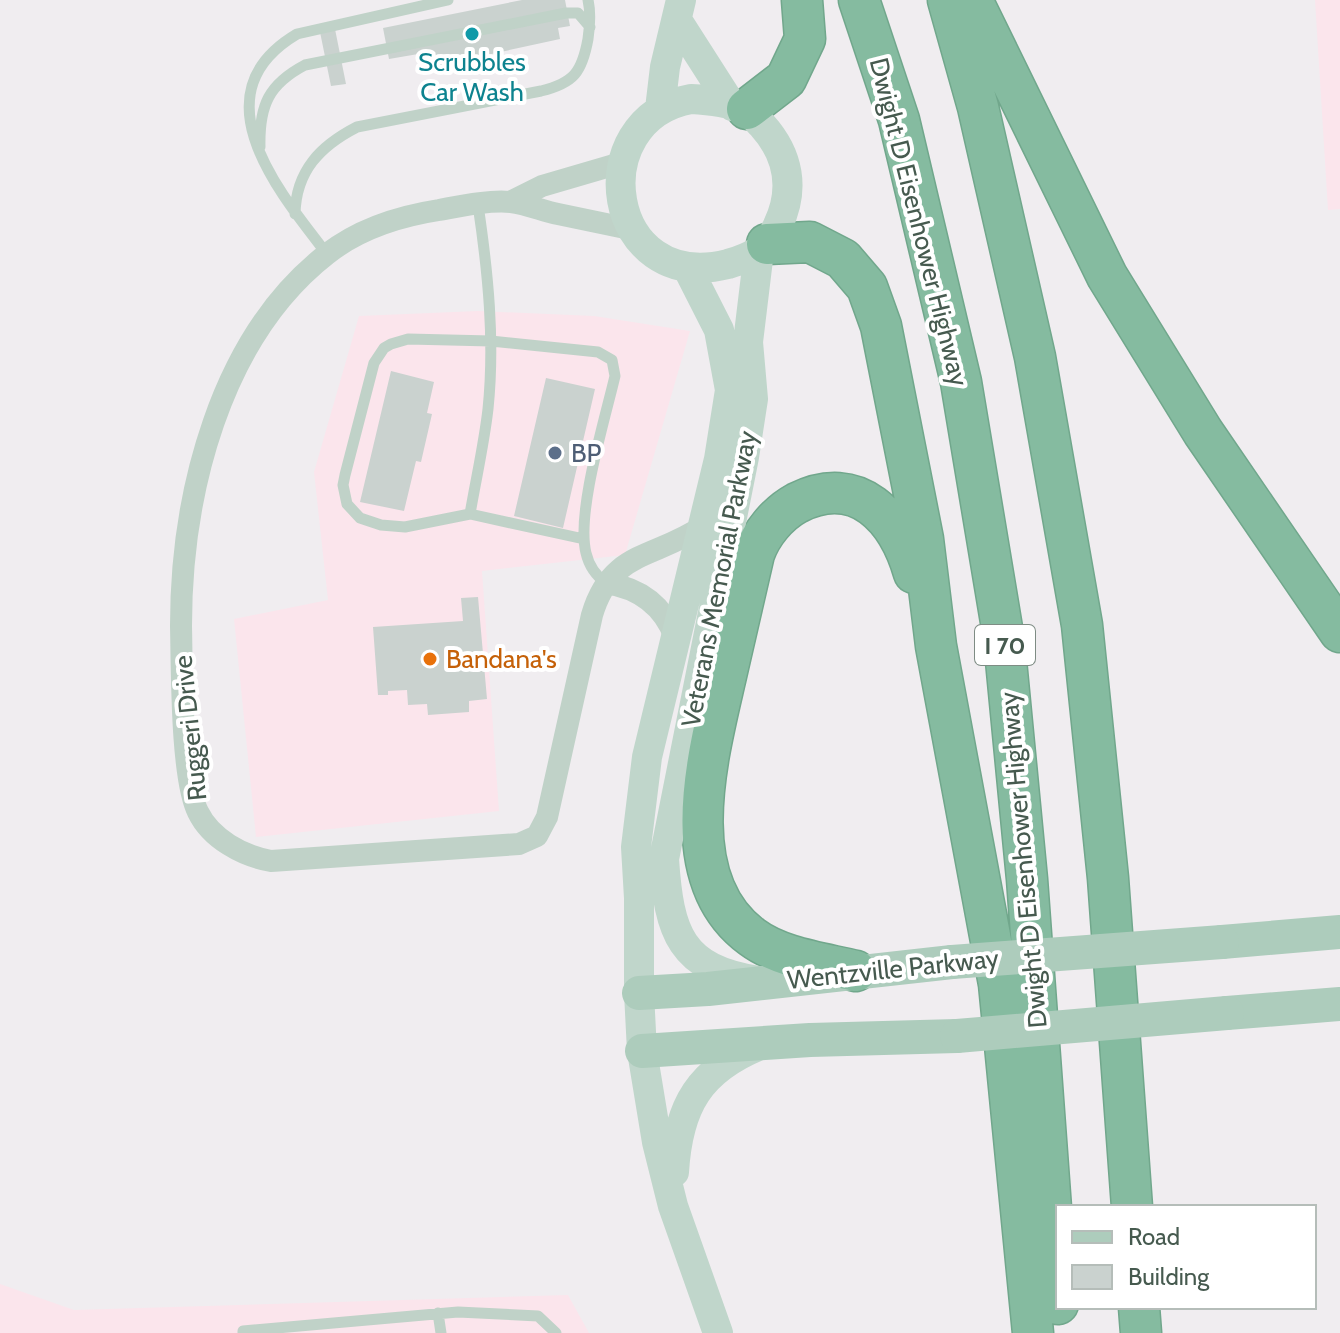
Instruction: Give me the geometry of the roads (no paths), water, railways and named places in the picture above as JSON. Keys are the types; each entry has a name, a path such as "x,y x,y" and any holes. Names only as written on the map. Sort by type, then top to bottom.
{"highway":[{"path":"740,108 786,79 805,39 802,0"},
{"name":"Dwight D Eisenhower Highway","path":"859,0 899,120 961,382 1004,640 1027,879 1056,1278"},
{"path":"948,0 978,107 1035,357 1082,625 1108,878 1132,1205"},
{"path":"972,0 1107,276 1203,432 1340,632"},
{"path":"763,248 810,242 843,259 867,287 886,349 917,510 936,646 999,984 1033,1333"},
{"path":"856,971 788,953 755,940 724,911 713,888 706,858 704,785 758,541 785,512 811,496 849,494 874,507 905,545 936,646"},
{"name":"Dwight D Eisenhower Highway","path":"1058,1309 1060,1333"},
{"path":"1139,1309 1141,1333"}],"main road":[{"name":"Wentzville Parkway","path":"639,993 952,962 1340,932"},
{"path":"642,1051 957,1036 1340,1004"}],"street":[{"path":"679,10 740,108 778,145 788,170 788,197 780,222 763,248 737,261 711,268 687,267 658,256 630,229 622,207 621,175 627,148 642,124 675,101 716,101 740,108"},
{"path":"660,109 665,67 679,10"},
{"name":"Ruggeri Drive","path":"510,202 542,186 624,162"},
{"name":"Ruggeri Drive","path":"630,229 510,202 433,211 387,223 348,240 327,254 279,304 247,350 221,406 193,494 182,587 182,656 189,775 197,812 205,824 228,844 243,853 271,861 481,848 530,840 544,827 547,817 592,615 606,583 622,565 681,540 703,526"},
{"name":"Veterans Memorial Parkway","path":"639,898 664,859 753,399 748,342 763,248"},
{"name":"Veterans Memorial Parkway","path":"687,267 719,330 730,390 719,459 647,757 636,847 639,993 642,1051 655,1132 673,1206 718,1333"},
{"path":"606,583 627,587 650,600 666,618 675,637"},
{"path":"664,859 671,917 692,955 711,968 765,982"},
{"path":"673,1206 677,1134 685,1109 717,1069 741,1053 765,1043"}],"lane":[{"path":"327,254 295,214 260,159 252,127 252,91 265,60 280,44 297,34 448,0"},
{"path":"295,214 297,188 304,174 321,152 341,135 373,123 555,87 577,74 584,60 590,27 588,0"},
{"path":"260,159 265,102 281,80 305,65 566,13 578,13 590,27"},
{"path":"470,514 488,412 491,341 487,268 478,205"},
{"path":"584,539 470,514 405,527 381,525 360,518 352,511 347,504 343,485 374,363 384,348 408,339 491,341 588,351 605,354 612,360 615,376 587,504 584,539 588,562 593,572 606,583"},
{"path":"243,1333 458,1312 538,1316 556,1333"},
{"path":"438,1313 441,1333"}],"place":[{"name":"Scrubbles Car Wash","path":"472,34"},
{"name":"BP","path":"555,453"},
{"name":"Bandana's","path":"430,659"}]}
